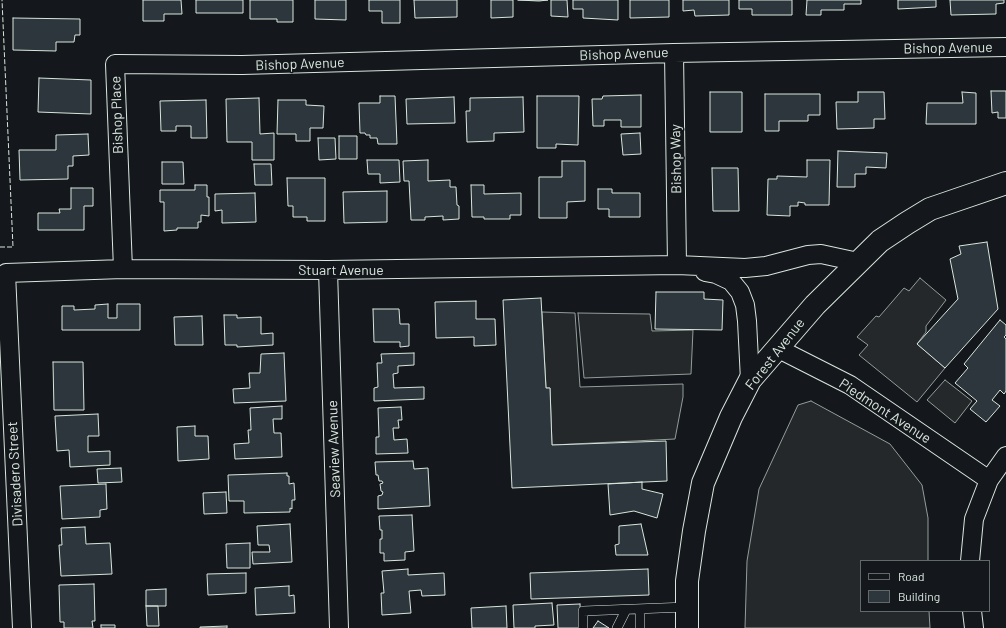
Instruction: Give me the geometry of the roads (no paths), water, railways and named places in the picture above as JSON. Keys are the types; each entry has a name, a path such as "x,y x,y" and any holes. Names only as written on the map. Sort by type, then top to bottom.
{"main road":[{"name":"Forest Avenue","path":"687,618 687,581 703,483 731,417 750,380 815,305 880,241 907,222 930,209 1006,182"}],"street":[{"name":"Bishop Avenue","path":"242,65 674,53 1006,47"},
{"name":"Bishop Way","path":"674,53 677,265"},
{"name":"Bishop Place","path":"123,269 115,64 242,65"},
{"name":"Stuart Avenue","path":"6,273 123,269 328,270 677,265 745,268 766,266 802,256 821,254 858,262"},
{"name":"Stuart Avenue","path":"677,265 716,274 731,280 740,292 745,305 750,380"},
{"name":"Seaview Avenue","path":"328,270 339,628"},
{"name":"Divisadero Street","path":"6,273 22,628"},
{"name":"Piedmont Avenue","path":"777,348 850,386 989,480"},
{"path":"970,560 974,519 989,480 1006,456"},
{"path":"972,612 974,628"}],"lane":[{"path":"583,628 583,611 640,609 687,618"},
{"path":"640,609 640,628"},
{"path":"617,628 626,610"}]}
